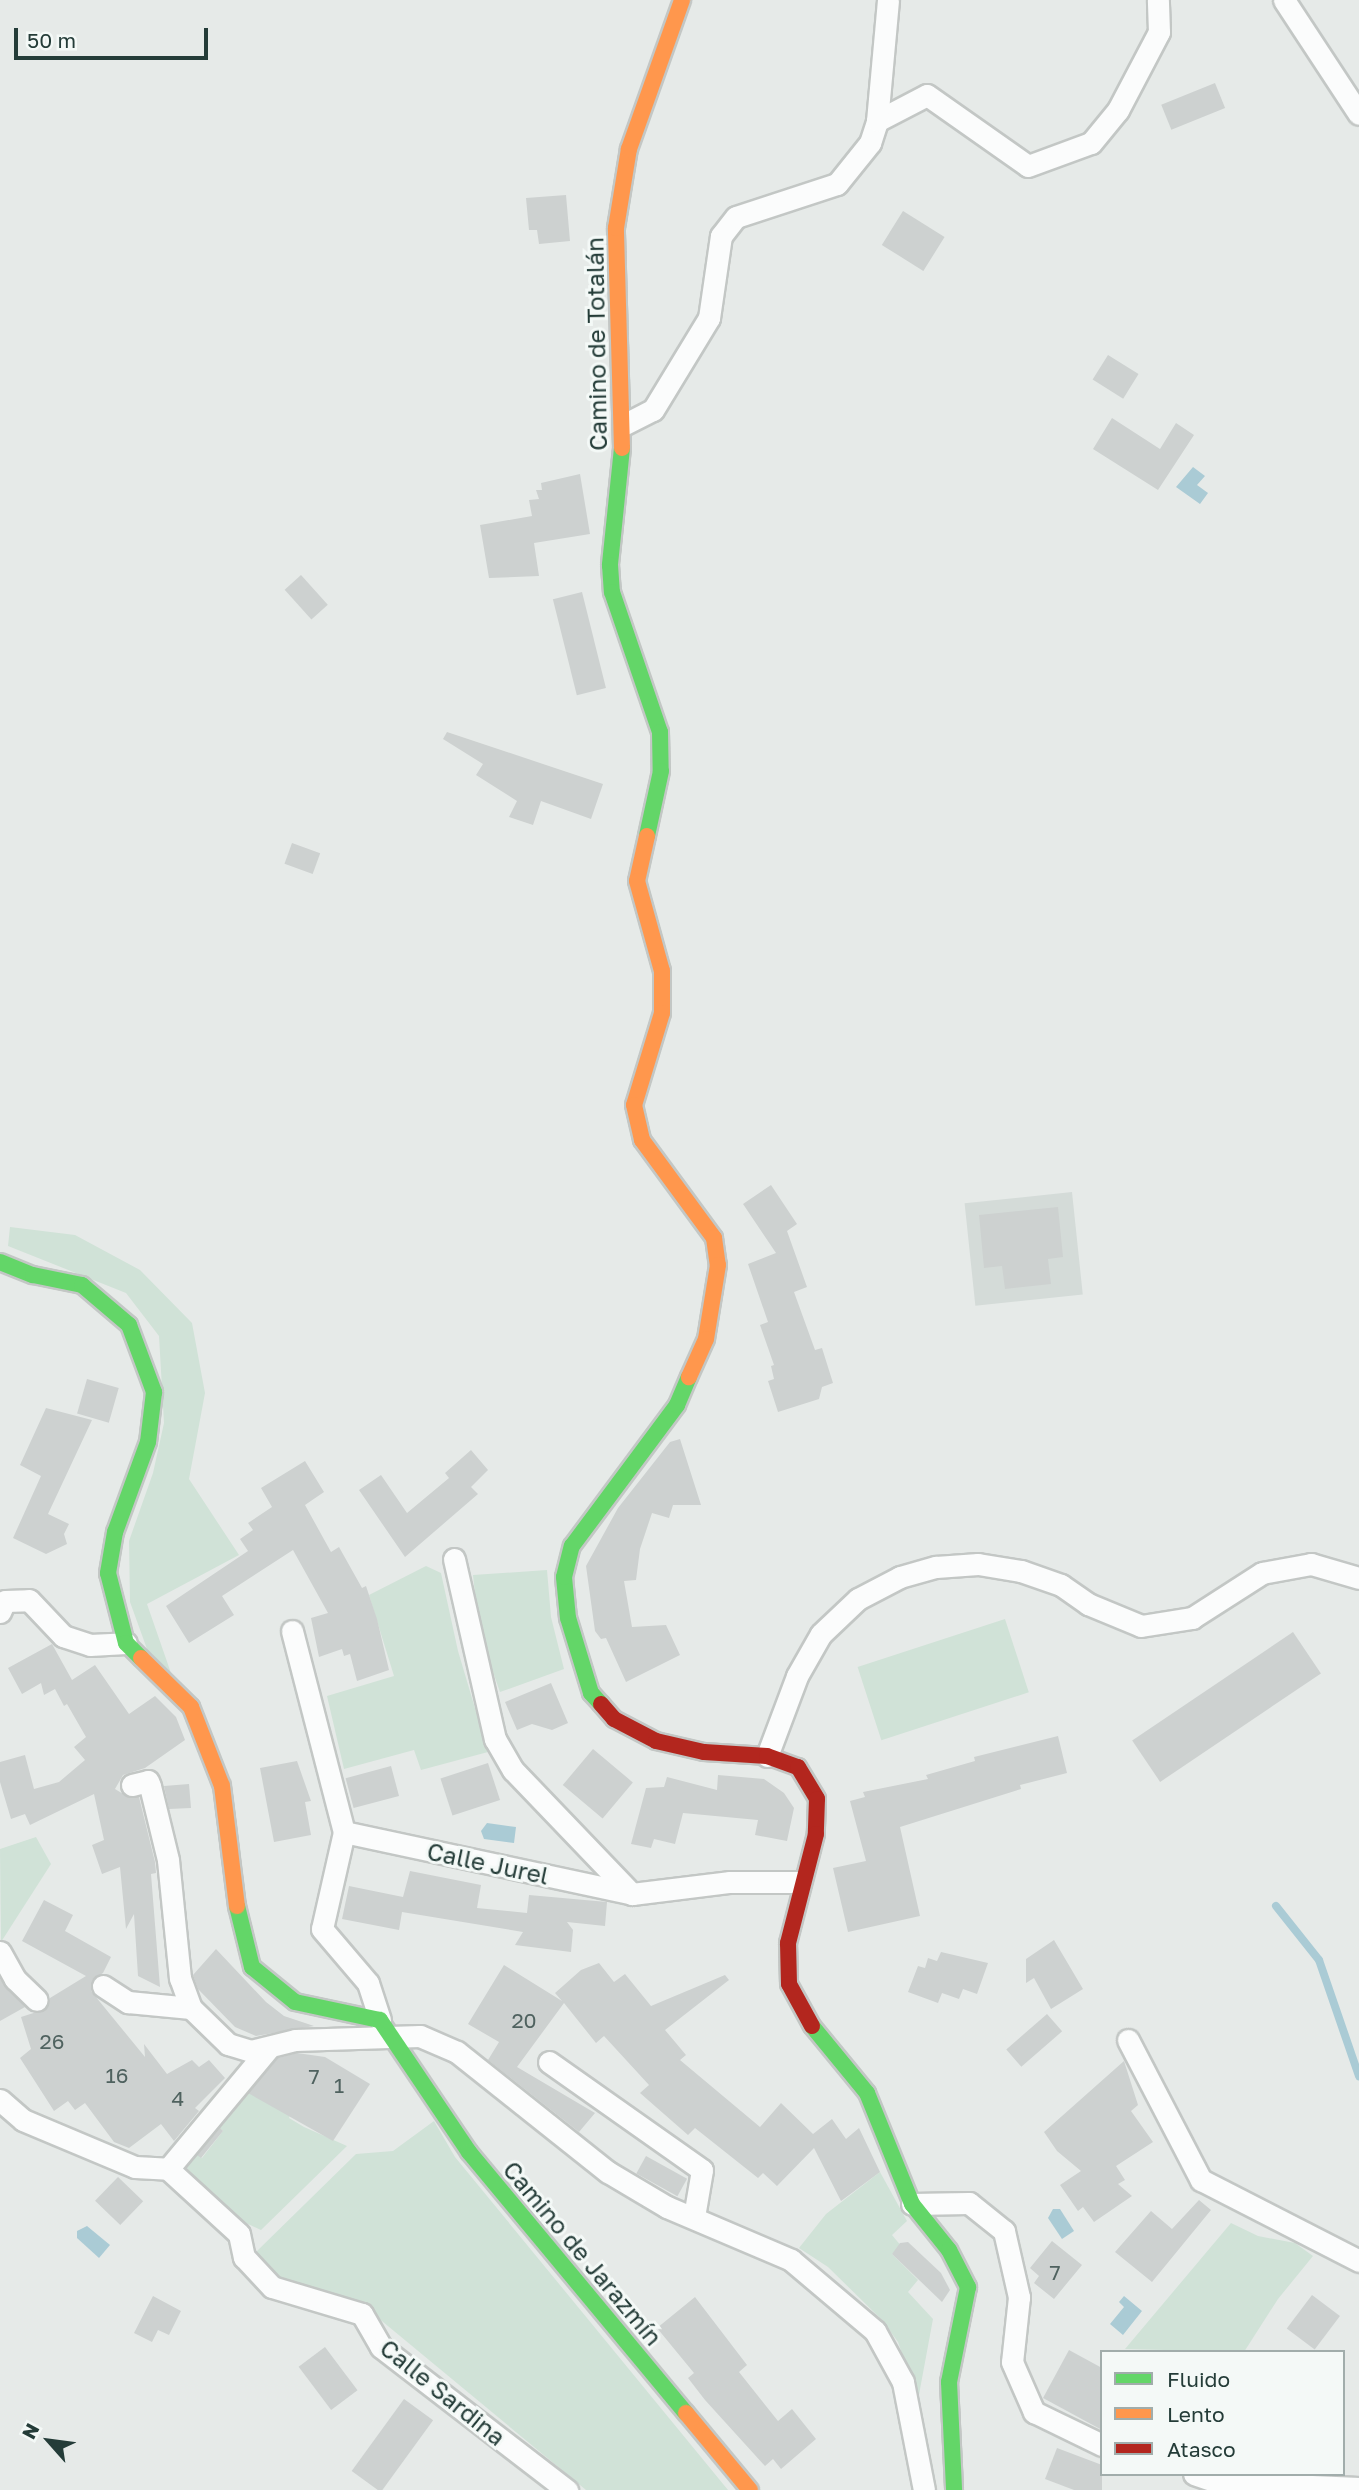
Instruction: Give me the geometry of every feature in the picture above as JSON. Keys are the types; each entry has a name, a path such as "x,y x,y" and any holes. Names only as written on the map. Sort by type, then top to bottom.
{"street":[{"name":"Camino de Totalán","path":"682,0 629,149 616,228 625,424 610,565 612,592 660,732 661,771 637,881 662,971 662,1013 634,1105 642,1140 714,1238 718,1265 706,1339 677,1405 602,1500 572,1546 564,1577 568,1619 591,1693 614,1719 656,1741 704,1752 767,1756 798,1767 817,1799 816,1834 800,1882 788,1943 789,1984 801,2012 867,2092 912,2204 949,2250 968,2287 949,2382 954,2490"},
{"path":"625,424 653,410 709,318 721,236 736,217 836,184 870,143 877,121 888,0"},
{"path":"877,121 927,96 1028,166 1091,143 1118,110 1159,32 1158,0"},
{"path":"1284,0 1359,114"},
{"path":"0,1262 33,1275 82,1285 129,1325 154,1392 148,1442 115,1532 108,1573 126,1643 191,1707 222,1786 238,1917 252,1967 295,2002 385,2030 420,2036 457,2052 608,2172 694,2217 791,2260 875,2331 903,2382 924,2490"},
{"path":"454,1559 495,1739 513,1770 632,1894"},
{"path":"767,1756 797,1676 821,1634 858,1599 900,1577 936,1567 978,1564 1021,1570 1061,1585 1088,1604 1141,1626 1192,1618 1262,1573 1311,1564 1359,1578"},
{"path":"0,1612 5,1601 29,1601 63,1636 90,1645 126,1643"},
{"path":"292,1631 344,1832 322,1928 368,1983 385,2030"},
{"path":"132,1785 148,1781 150,1786 167,1860 180,1978 191,2008 228,2044 251,2051 268,2049 295,2040 385,2030"},
{"name":"Calle Jurel","path":"344,1832 632,1894 730,1882 800,1882"},
{"path":"0,1952 15,1979 37,2000"},
{"path":"103,1986 128,2002 191,2008"},
{"name":"Camino de Jarazmín","path":"385,2030 469,2152 750,2490"},
{"path":"1128,2040 1201,2180 1359,2261"},
{"path":"0,2100 23,2120 135,2167 168,2169 268,2049"},
{"path":"549,2062 702,2170 694,2217"},
{"name":"Calle Sardina","path":"168,2169 240,2234 244,2257 272,2287 362,2314 381,2347 567,2490"},
{"path":"912,2204 969,2203 1004,2231 1019,2297 1012,2362 1034,2412 1100,2444"},
{"path":"1200,2476 1217,2482 1359,2488"}],"shaded area":[{"path":"1072,1192 1083,1294 975,1306 965,1203"}],"green space":[{"path":"10,1227 75,1235 140,1270 192,1323 205,1393 189,1479 239,1555 147,1604 172,1676 147,1649 130,1602 129,1541 153,1473 164,1423 159,1336 126,1293 8,1246"},
{"path":"426,1566 441,1573 458,1651 488,1752 421,1770 414,1750 344,1769 327,1696 394,1676 369,1595"},
{"path":"547,1570 551,1617 564,1669 500,1692 479,1632 473,1575"},
{"path":"1005,1619 1029,1692 881,1740 858,1667"},
{"path":"36,1837 51,1864 1,1942 0,1849"},
{"path":"246,2091 291,2113 289,2118 304,2127 347,2146 261,2230 229,2215 177,2170 195,2153 202,2158 223,2131 217,2126"},
{"path":"434,2121 455,2157 728,2490 586,2490 371,2312 308,2293 269,2272 256,2252 356,2154 393,2151"},
{"path":"880,2172 907,2221 892,2235 902,2247 892,2254 918,2280 908,2292 933,2319 918,2400 898,2342 882,2320 828,2267 799,2248 826,2214"},
{"path":"1231,2223 1258,2236 1295,2243 1313,2256 1278,2299 1245,2350 1125,2349"}],"water":[{"path":"1193,467 1205,476 1197,485 1208,493 1200,504 1176,487"},
{"path":"487,1823 516,1827 514,1843 484,1839 481,1831"},
{"path":"1053,2209 1060,2209 1074,2231 1062,2239 1048,2218"},
{"path":"87,2226 110,2245 99,2258 77,2238 77,2231"},
{"path":"1124,2296 1142,2311 1123,2335 1110,2324 1124,2307 1119,2302"}],"building":[{"path":"1215,83 1225,108 1171,130 1161,105"},
{"path":"566,195 570,241 539,244 537,230 529,230 526,198"},
{"path":"903,211 945,237 923,271 882,245"},
{"path":"1108,355 1139,374 1123,399 1093,380"},
{"path":"1112,418 1160,449 1176,423 1194,435 1158,490 1093,449"},
{"path":"580,474 590,534 534,543 539,576 489,578 480,525 532,516 529,500 539,499 536,490 542,490 541,483"},
{"path":"301,575 328,605 311,619 285,590"},
{"path":"582,592 606,688 577,695 553,599"},
{"path":"447,732 603,784 591,819 541,801 533,825 509,817 517,801 476,775 483,764 443,739"},
{"path":"292,843 320,853 313,874 284,864"},
{"path":"771,1185 797,1224 787,1231 807,1287 794,1292 815,1350 822,1348 833,1383 822,1387 819,1399 778,1412 768,1381 774,1379 771,1366 774,1365 760,1325 768,1322 748,1264 776,1253 743,1204"},
{"path":"1058,1207 1063,1257 1048,1259 1051,1284 1005,1289 1002,1266 984,1268 979,1215"},
{"path":"87,1379 119,1388 109,1423 77,1414"},
{"path":"46,1408 92,1420 48,1514 69,1524 64,1534 67,1544 46,1554 13,1538 41,1476 20,1465"},
{"path":"680,1439 701,1505 673,1505 669,1518 652,1513 640,1549 636,1580 624,1581 632,1627 666,1625 680,1655 626,1682 606,1638 601,1639 595,1631 586,1566 618,1508 670,1442"},
{"path":"471,1450 488,1470 471,1487 478,1494 405,1557 359,1490 381,1475 407,1513 449,1478 445,1473"},
{"path":"305,1461 324,1492 305,1505 331,1552 339,1547 362,1588 366,1586 377,1619 389,1670 357,1681 350,1654 344,1656 342,1649 319,1657 311,1618 328,1613 293,1550 222,1596 234,1615 189,1643 166,1606 248,1551 240,1539 253,1530 248,1523 272,1507 261,1488"},
{"path":"1293,1632 1321,1673 1160,1782 1132,1740"},
{"path":"52,1644 72,1680 95,1665 129,1714 155,1696 176,1717 185,1740 145,1768 123,1775 115,1789 128,1797 139,1797 155,1862 156,1873 151,1874 160,1987 138,1976 134,1914 126,1929 120,1867 102,1874 92,1845 104,1840 94,1794 30,1825 25,1814 11,1819 0,1782 0,1762 25,1755 34,1789 59,1782 85,1760 74,1747 86,1737 55,1689 44,1695 41,1683 22,1694 8,1668"},
{"path":"551,1683 568,1723 552,1730 532,1724 517,1730 505,1702"},
{"path":"1058,1736 1067,1773 1020,1785 1021,1789 900,1827 920,1916 848,1932 833,1868 866,1861 850,1801 865,1797 863,1792 928,1779 926,1775 975,1761 974,1757"},
{"path":"593,1749 633,1782 603,1818 563,1785"},
{"path":"297,1761 311,1801 305,1802 311,1835 274,1842 260,1768"},
{"path":"488,1763 500,1800 452,1816 440,1778"},
{"path":"391,1766 399,1796 354,1808 346,1778"},
{"path":"718,1775 764,1779 784,1793 794,1808 787,1841 755,1835 758,1820 683,1813 675,1844 654,1839 651,1848 631,1844 646,1788 664,1787 667,1777 717,1790"},
{"path":"189,1784 191,1808 169,1809 164,1786"},
{"path":"410,1871 481,1885 477,1908 527,1913 529,1895 607,1902 605,1926 567,1922 573,1930 571,1952 515,1945 523,1932 402,1912 399,1930 342,1919 349,1886 403,1897"},
{"path":"44,1900 73,1915 65,1931 111,1957 103,1973 92,1980 91,1991 145,2057 144,2044 167,2074 192,2060 199,2067 209,2060 225,2078 195,2108 199,2111 174,2141 161,2124 129,2148 114,2142 85,2103 75,2110 68,2101 54,2111 20,2058 31,2049 21,2017 46,2009 50,1998 86,1976 22,1941"},
{"path":"1054,1940 1083,1989 1051,2009 1034,1978 1026,1983 1026,1959"},
{"path":"216,1949 266,2002 284,2016 314,2026 256,2036 235,2027 198,1989 193,1975"},
{"path":"941,1952 988,1963 977,1994 963,1989 959,1999 942,1993 938,2003 908,1992 918,1966 925,1968 928,1958 937,1961"},
{"path":"599,1963 614,1982 625,1974 651,2006 725,1975 729,1980 665,2030 686,2055 680,2060 760,2127 781,2103 813,2134 832,2119 846,2139 859,2128 880,2172 841,2201 814,2148 777,2186 763,2173 758,2178 695,2128 688,2135 640,2093 649,2085 604,2036 596,2043 564,2003 517,2067 595,2113 579,2132 488,2060 499,2042 468,2024 504,1965 562,2001 555,1993 581,1970"},
{"path":"0,1979 25,2007 0,2021"},
{"path":"1047,2014 1062,2031 1021,2067 1006,2049"},
{"path":"297,2053 325,2057 370,2084 333,2141 248,2093 278,2058"},
{"path":"1124,2061 1138,2105 1131,2111 1153,2142 1116,2166 1125,2180 1118,2184 1132,2196 1094,2222 1083,2207 1078,2211 1060,2185 1081,2171 1057,2151 1044,2132"},
{"path":"220,2128 223,2131 201,2158 197,2155"},
{"path":"646,2156 687,2179 677,2196 636,2173"},
{"path":"118,2177 143,2201 120,2225 95,2201"},
{"path":"1199,2200 1211,2210 1152,2282 1115,2252 1151,2211 1172,2229"},
{"path":"1052,2241 1082,2265 1054,2299 1034,2283 1039,2276 1030,2268"},
{"path":"908,2242 941,2273 950,2290 942,2302 892,2254 900,2243"},
{"path":"1312,2295 1340,2316 1315,2350 1287,2329"},
{"path":"153,2296 181,2311 169,2335 158,2330 152,2342 134,2333"},
{"path":"695,2297 747,2365 739,2372 778,2421 792,2409 816,2439 781,2469 773,2459 765,2466 705,2400 688,2378 694,2373 657,2328"},
{"path":"325,2347 357,2390 331,2410 299,2367"},
{"path":"1069,2350 1100,2367 1100,2429 1043,2398"},
{"path":"404,2399 433,2420 382,2490 378,2490 352,2471"},
{"path":"1057,2448 1100,2464 1102,2490 1074,2490 1045,2479"}],"waterway":[{"path":"1276,1906 1319,1960 1359,2076"}],"traffic: fast":[{"path":"622,448 610,565 612,592 660,732 661,771 647,836"},
{"path":"0,1262 33,1275 82,1285 129,1325 154,1392 148,1442 115,1532 108,1573 126,1643 141,1658"},
{"path":"601,1704 591,1693 568,1618 564,1577 572,1546 677,1405 689,1377"},
{"path":"237,1906 252,1967 295,2002 380,2020 469,2152 686,2413"},
{"path":"812,2026 867,2093 912,2204 949,2250 968,2287 949,2382 954,2490"}],"traffic: slow":[{"path":"622,448 616,228 629,149 682,0"},
{"path":"647,836 637,881 662,971 662,1013 634,1105 642,1140 714,1238 718,1265 706,1339 689,1377"},
{"path":"141,1658 191,1707 222,1786 237,1906"},
{"path":"686,2413 750,2490"}],"traffic: jam":[{"path":"601,1704 614,1719 656,1741 704,1752 767,1756 798,1767 817,1799 816,1834 788,1943 789,1984 812,2026"}]}
